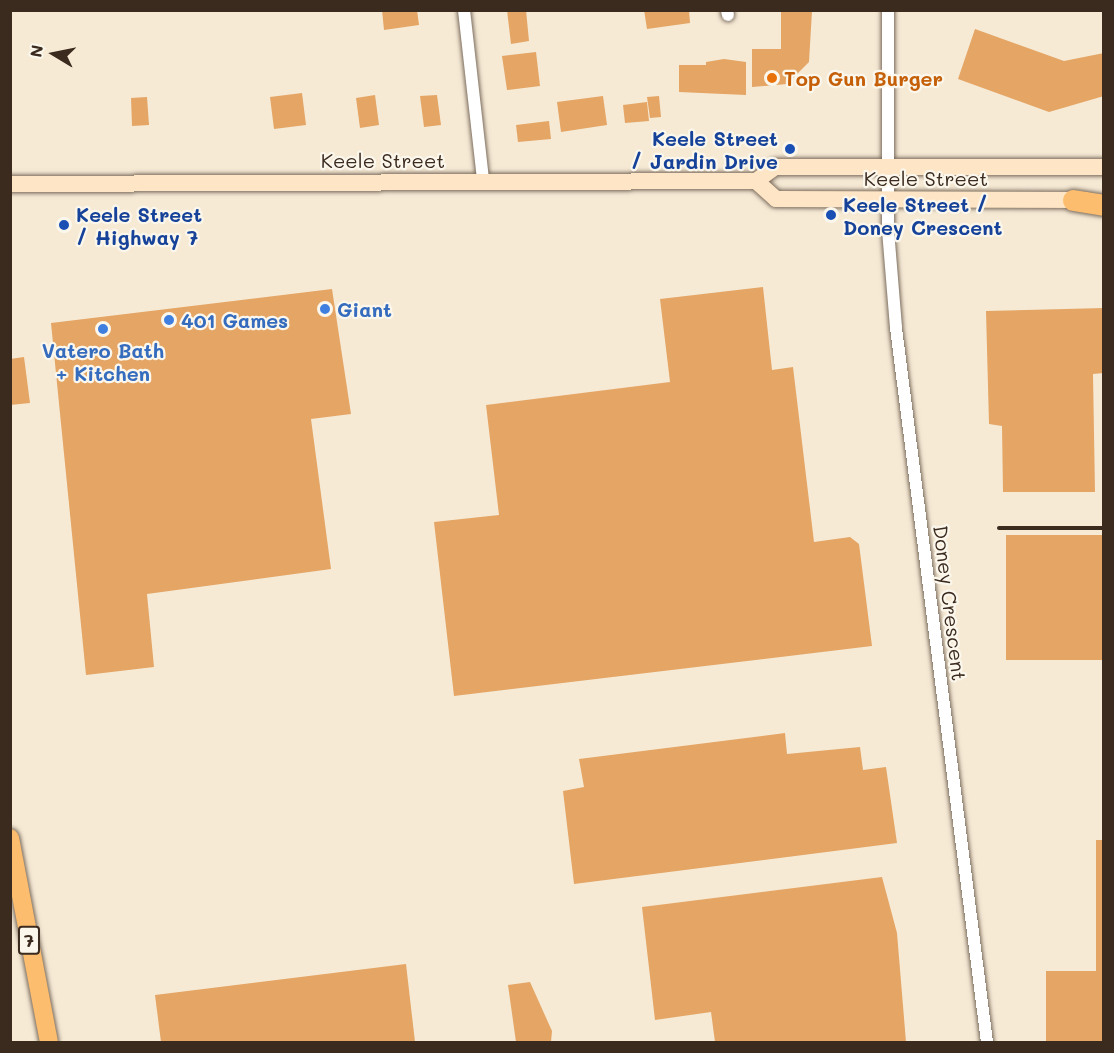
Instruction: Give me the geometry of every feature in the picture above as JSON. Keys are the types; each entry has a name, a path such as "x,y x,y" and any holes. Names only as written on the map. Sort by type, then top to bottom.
{"highway":[{"path":"1072,200 1104,205"}],"main road":[{"name":"Keele Street","path":"10,184 483,180 756,181 775,166 1104,167"},
{"name":"Keele Street","path":"756,181 776,199 1104,199"},
{"name":"7","path":"10,838 49,1042"}],"street":[{"path":"464,10 483,180"},
{"name":"Doney Crescent","path":"888,10 888,199 897,339 987,1042"}],"building":[{"path":"382,10 417,10 419,25 384,30"},
{"path":"507,10 526,10 529,41 511,44"},
{"path":"644,10 689,10 690,23 647,29"},
{"path":"781,11 812,11 809,62 787,84 752,87 752,49 781,49"},
{"path":"975,29 1064,61 1104,53 1104,96 1049,112 958,79"},
{"path":"536,52 540,86 507,90 502,56"},
{"path":"724,59 746,62 746,95 679,92 679,65 706,65 706,62"},
{"path":"302,93 306,125 274,129 270,97"},
{"path":"375,95 379,125 360,128 356,98"},
{"path":"437,95 441,125 424,127 420,96"},
{"path":"603,96 607,125 561,132 557,102"},
{"path":"659,96 661,117 650,118 647,97"},
{"path":"147,97 149,125 132,126 131,98"},
{"path":"647,102 649,121 625,123 623,105"},
{"path":"549,121 551,139 518,142 516,125"},
{"path":"763,287 772,370 793,367 814,542 850,537 859,544 872,646 454,696 434,522 499,515 486,405 670,382 660,299"},
{"path":"332,289 351,414 311,419 331,569 147,594 154,667 86,675 51,323"},
{"path":"1104,308 1104,373 1093,374 1095,492 1003,492 1002,426 989,424 986,311"},
{"path":"24,357 30,403 10,405 10,359"},
{"path":"1006,535 1104,535 1104,660 1006,660"},
{"path":"785,733 787,754 860,747 863,770 886,767 897,843 574,884 563,791 584,787 579,759"},
{"path":"1096,840 1104,840 1104,1042 1046,1042 1046,971 1096,971"},
{"path":"882,877 897,933 906,1042 715,1042 711,1012 655,1020 642,907"},
{"path":"406,964 415,1042 161,1042 155,995"},
{"path":"530,982 552,1031 551,1042 516,1042 508,985"}],"railway":[{"path":"999,528 1104,528"}],"place":[{"name":"Top Gun Burger","path":"772,78"},
{"name":"Keele Street / Jardin Drive","path":"790,149"},
{"name":"Keele Street / Doney Crescent","path":"831,215"},
{"name":"Keele Street / Highway 7","path":"64,225"},
{"name":"Giant","path":"325,309"},
{"name":"401 Games","path":"169,320"},
{"name":"Vatero Bath + Kitchen","path":"103,329"}]}
